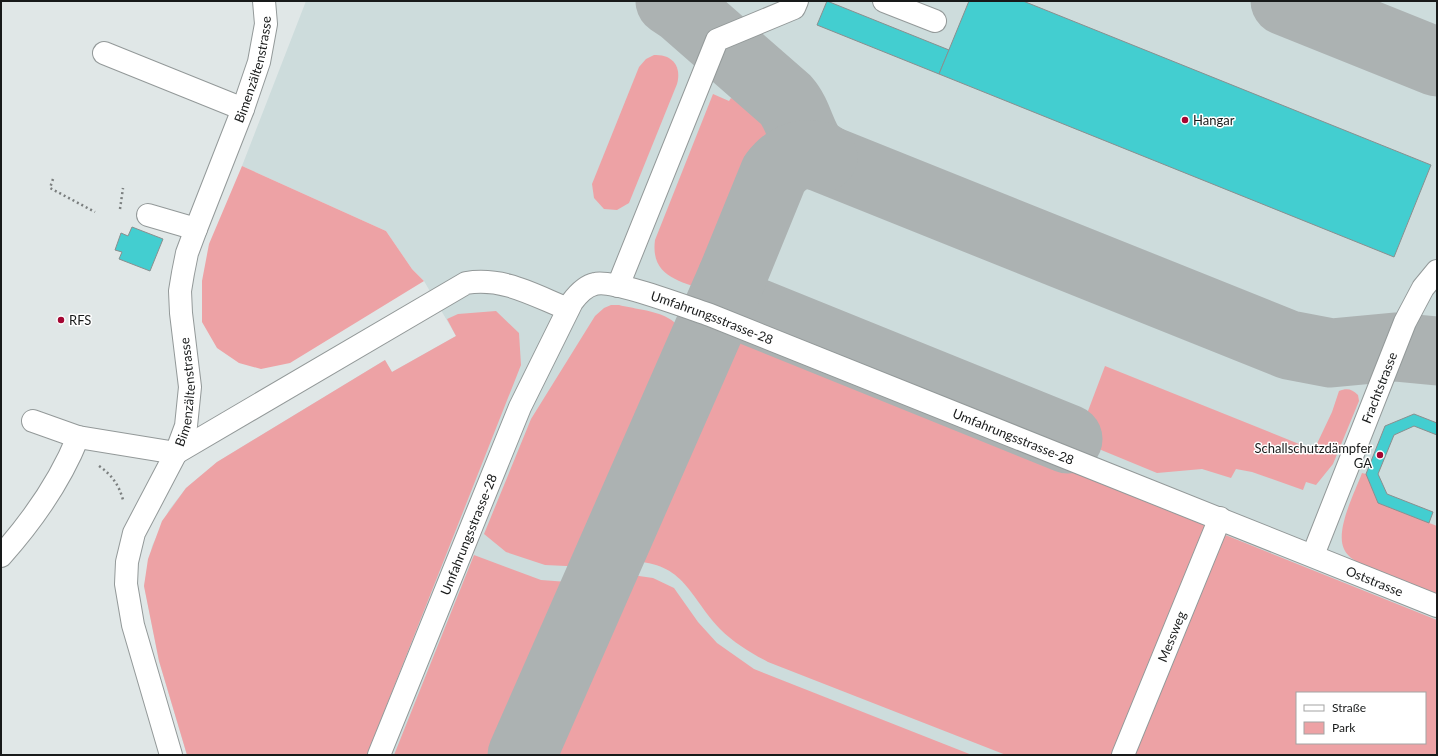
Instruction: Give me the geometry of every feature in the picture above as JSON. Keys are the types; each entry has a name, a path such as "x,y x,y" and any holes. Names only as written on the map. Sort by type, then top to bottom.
{"street":[{"name":"Bimenzältenstrasse","path":"172,755 133,625 126,584 127,562 134,534 176,453 186,426 190,386 181,313 180,291 187,253 243,109 259,62 266,24 264,1"},
{"path":"618,286 717,40 794,8 797,1"},
{"path":"884,1 934,22"},
{"path":"104,53 243,109"},
{"path":"148,215 196,228"},
{"name":"Frachtstrasse","path":"1313,555 1405,322 1422,288 1437,271"},
{"path":"33,421 76,444 176,453 466,284 486,281 509,285 568,309"},
{"name":"Umfahrungsstrasse-28","path":"379,755 520,408 568,309 582,290 597,283 618,286 710,315 1313,555"},
{"path":"1,556 23,531 45,501 76,444"},
{"name":"Messweg","path":"1122,755 1220,518"},
{"name":"Oststrasse","path":"1313,555 1437,606"}],"path":[{"path":"53,179 50,188 96,212"},
{"path":"120,208 123,188"},
{"path":"76,444 110,474 120,490 134,534"}],"shaded area":[{"path":"306,1 1437,1 1437,755 187,755 159,661 144,586 152,546 169,510 186,488 217,462 385,360 392,372 456,336 424,281 412,269 386,231 242,166"}],"green space":[{"path":"654,55 666,57 674,62 678,72 677,84 629,203 617,210 604,209 594,198 592,184 639,67 646,59"},
{"path":"713,94 729,101 731,98 780,121 709,292 679,281 663,270 658,263 655,253 655,240"},
{"path":"242,166 386,231 412,269 424,281 290,363 261,369 239,363 217,348 202,322 202,281 209,244"},
{"path":"611,305 619,305 652,312 672,320 679,327 683,336 685,348 587,567 545,565 506,552 484,534 531,419 595,316 604,308"},
{"path":"496,311 519,333 521,365 367,755 187,755 159,661 144,586 148,559 162,521 186,488 217,462 385,360 392,372 456,336 447,319 458,314"},
{"path":"743,341 752,343 1207,526 1115,755 1006,755 768,662 755,655 725,634 682,581 672,572 659,566 643,562 623,561 714,354 726,344"},
{"path":"1105,366 1314,450 1332,412 1339,391 1347,389 1354,391 1358,395 1359,401 1333,464 1316,485 1306,482 1303,490 1252,472 1236,469 1231,478 1202,469 1157,473 1077,440"},
{"path":"1362,473 1366,474 1378,503 1437,526 1437,594 1360,564 1351,558 1345,551 1342,541 1344,522"},
{"path":"1223,534 1437,620 1437,755 1129,755"},
{"path":"474,555 541,580 581,583 505,755 394,755"},
{"path":"625,574 653,578 674,588 698,622 717,643 754,669 972,755 538,755 616,576"}],"building":[{"path":"827,1 949,50 939,74 817,25"},
{"name":"Hangar","path":"969,1 1023,1 1431,165 1394,257 939,74"},
{"path":"132,227 163,239 150,271 119,259 122,252 115,250 121,233 128,236"},
{"name":"Schallschutzdämpfer GA","path":"1414,414 1437,423 1437,435 1414,426 1394,435 1378,474 1387,494 1433,512 1429,523 1378,503 1366,474 1385,426"}],"taxiway":[{"path":"670,1 682,9 786,100 795,114 809,145 820,157 1289,345 1331,353 1395,347 1437,351"},
{"path":"1285,1 1437,62"},
{"path":"522,755 732,277 774,174 784,163 796,157 802,155 815,155 823,157"},
{"path":"732,277 731,287 733,295 744,308 1068,439"}],"place":[{"name":"Hangar","path":"1185,120"},
{"name":"RFS","path":"61,320"},
{"name":"Schallschutzdämpfer GA","path":"1380,455"}]}
